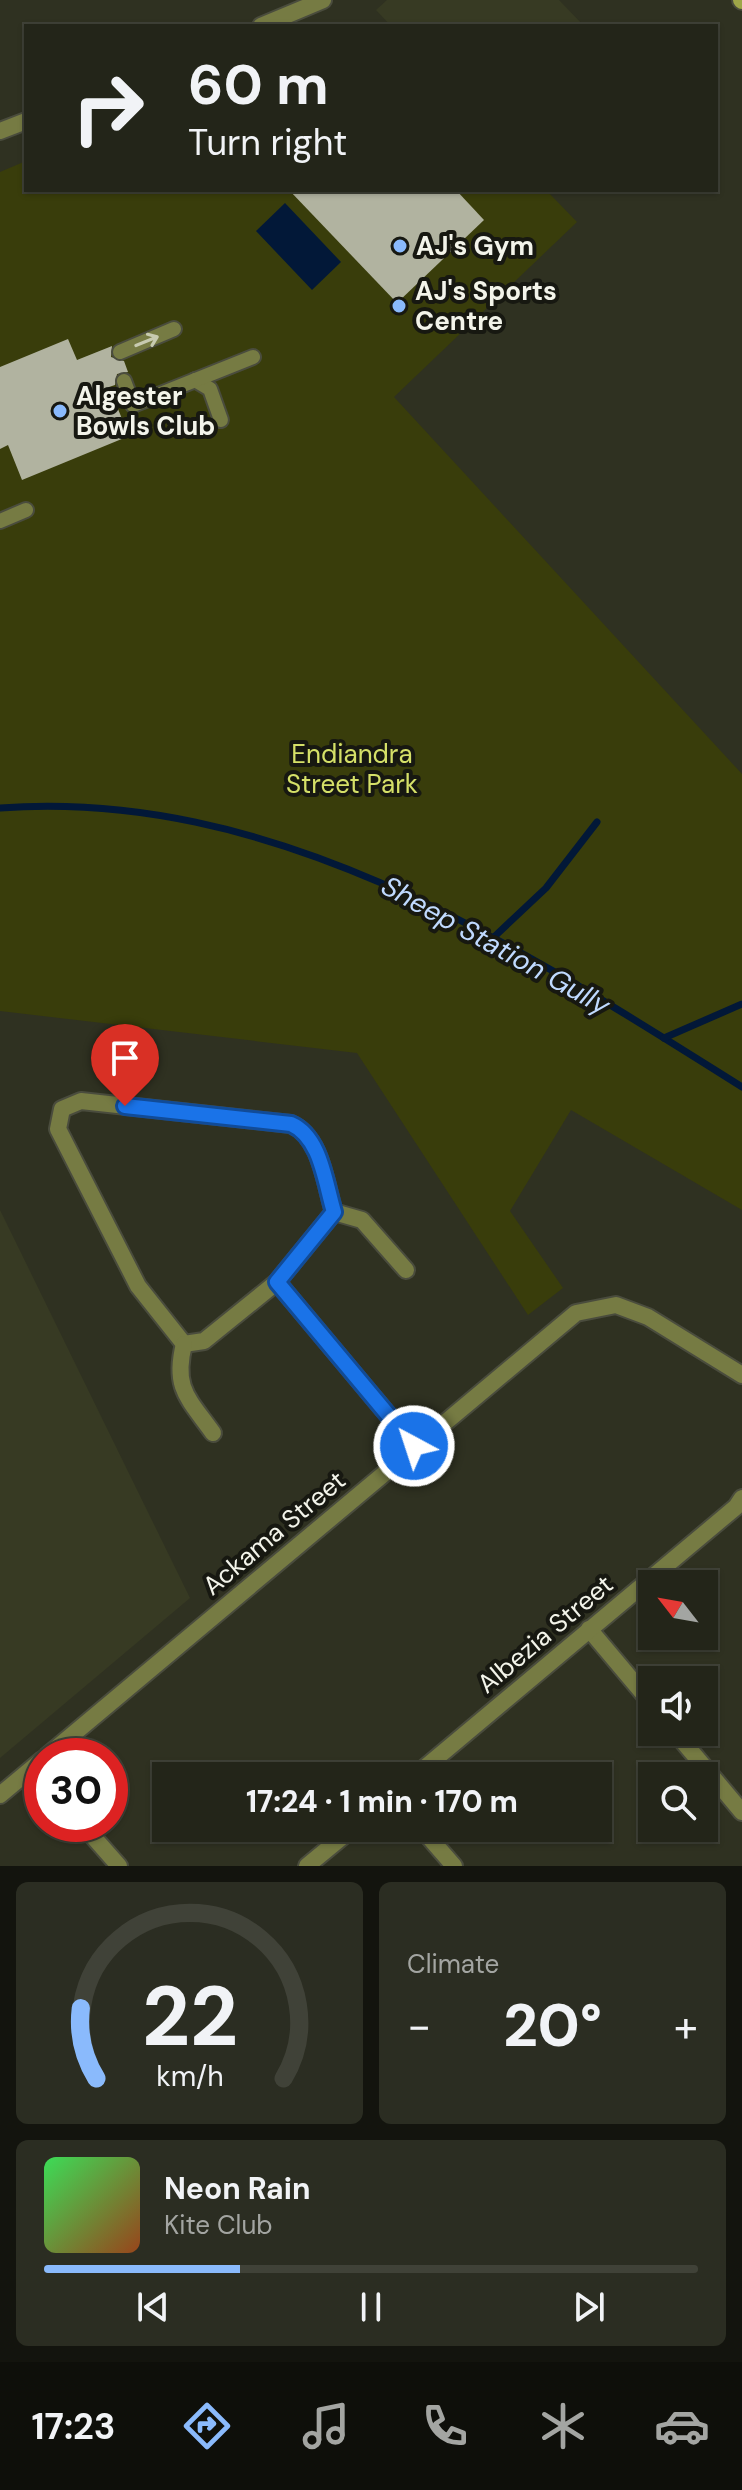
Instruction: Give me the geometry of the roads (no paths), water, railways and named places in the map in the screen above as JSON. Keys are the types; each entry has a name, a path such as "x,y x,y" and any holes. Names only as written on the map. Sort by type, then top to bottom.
{"street":[{"path":"266,24 323,0"},
{"path":"0,131 24,122"},
{"path":"184,1344 138,1286 58,1129 62,1109 81,1101 291,1124 305,1130 312,1142 334,1212"},
{"path":"334,1212 362,1220 406,1270"},
{"path":"184,1344 204,1341 277,1282 334,1212"},
{"path":"277,1282 414,1446"},
{"name":"Ackama Street","path":"68,1738 576,1313 616,1305 648,1317 742,1375"},
{"path":"184,1344 178,1368 181,1389 213,1433"},
{"name":"Albezia Street","path":"432,1762 736,1507 742,1498"},
{"path":"589,1629 638,1687"},
{"path":"687,1746 742,1812"},
{"path":"0,1795 24,1779"},
{"path":"98,1842 119,1866"},
{"path":"307,1866 336,1842"},
{"path":"433,1842 454,1866"}],"lane":[{"path":"120,352 174,329"},
{"path":"124,381 133,405 253,357"},
{"path":"195,380 210,389 221,420"},
{"path":"0,521 26,510"}],"water":[{"path":"285,203 341,262 312,290 256,231"}],"waterway":[{"name":"Sheep Station Gully","path":"0,808 102,808 201,823 297,850 390,887 482,931 570,981 742,1087"},
{"path":"494,937 546,888 597,822"},
{"path":"664,1038 742,1004"}],"place":[{"name":"AJ's Gym","path":"400,246"},
{"name":"AJ's Sports Centre","path":"399,306"},
{"name":"Algester Bowls Club","path":"60,411"}],"park label":[{"name":"Endiandra Street Park","path":"352,769"}]}
